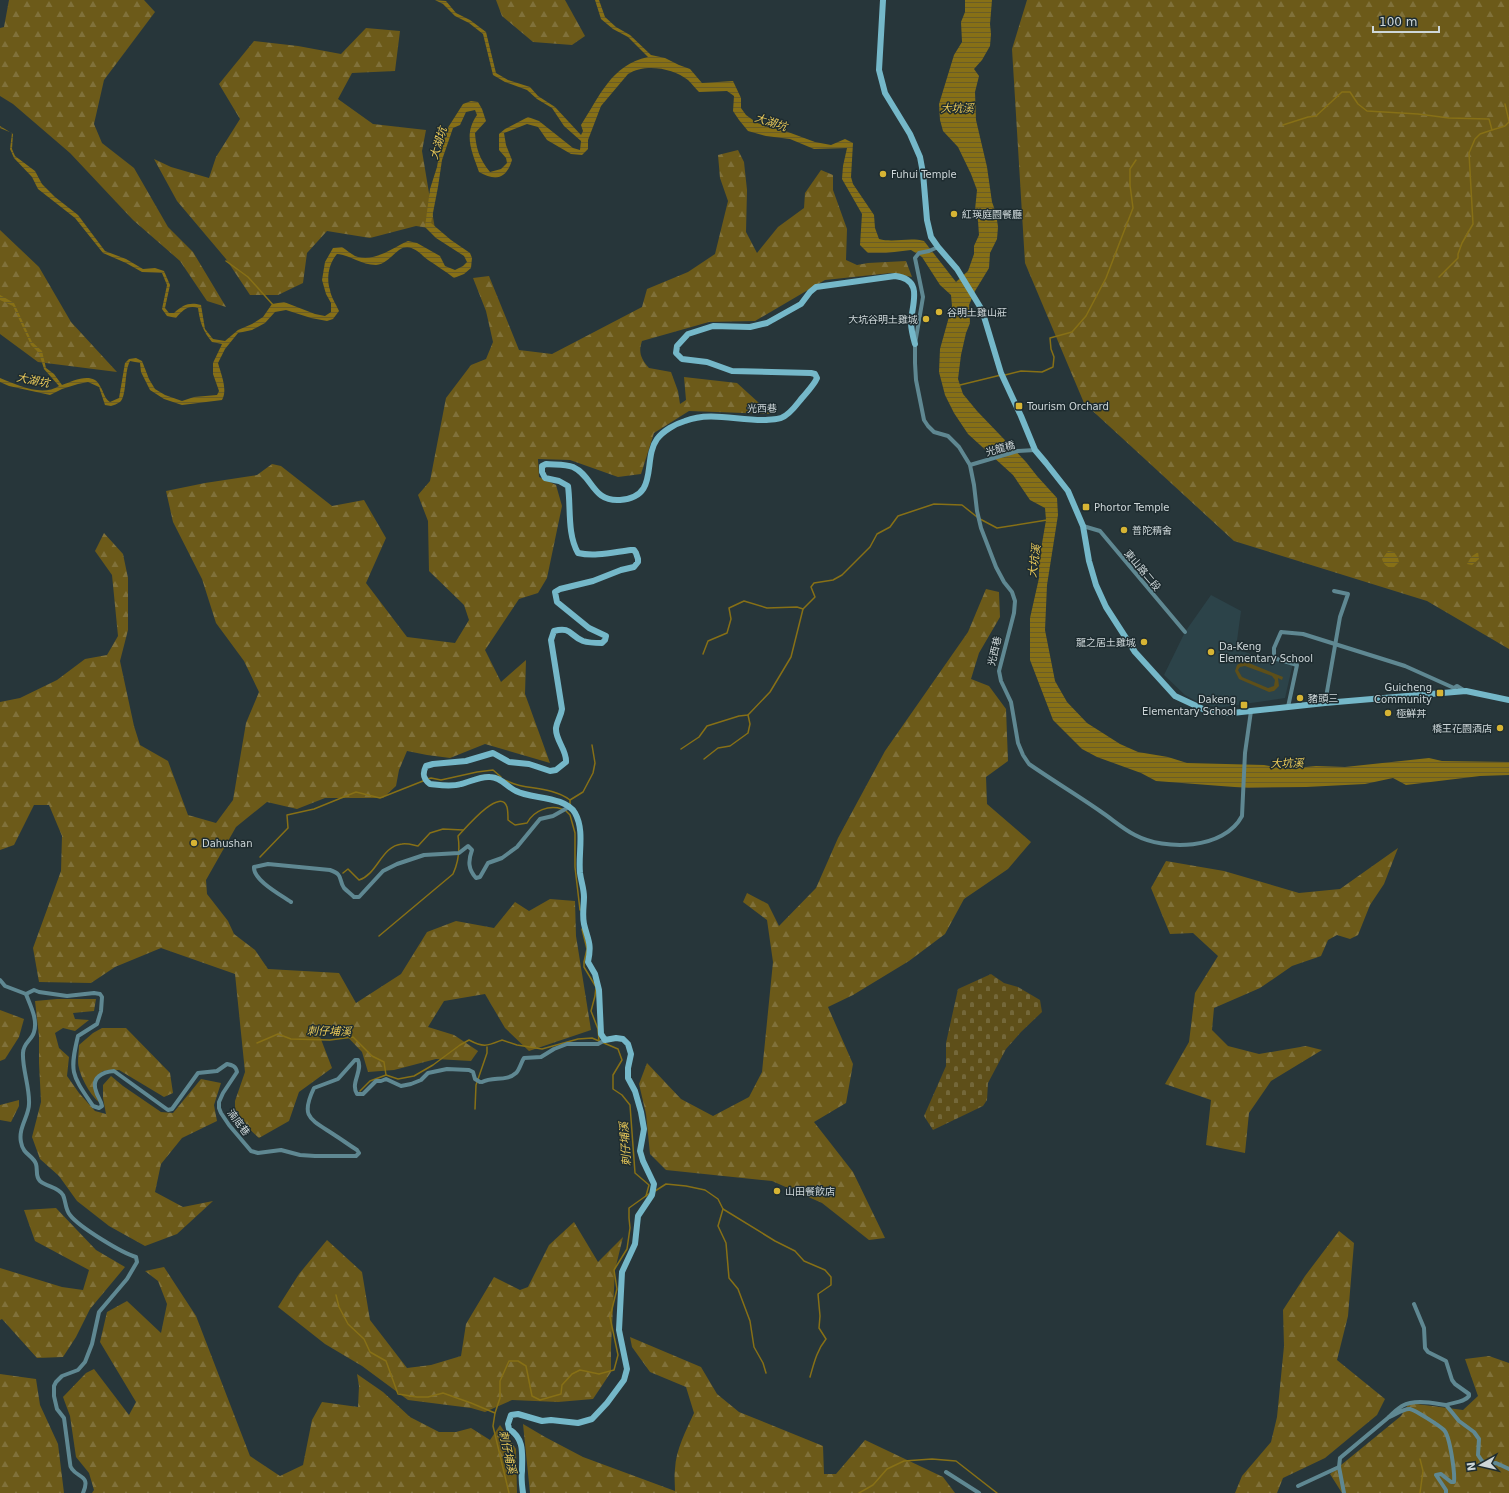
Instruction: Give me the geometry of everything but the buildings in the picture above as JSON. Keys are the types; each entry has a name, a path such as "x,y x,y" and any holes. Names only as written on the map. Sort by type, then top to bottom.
{"street":[{"path":"883,0 879,70 885,93 910,134 920,157 923,173 927,220 931,237 957,269 982,310 1001,374 1035,450 1068,491 1083,526 1089,561 1094,579 1106,607 1125,638 1156,677 1175,696 1205,710 1217,713 1466,691 1509,700"},
{"name":"光西巷","path":"938,247 919,253 916,258 923,297 915,344 916,380 924,420 934,432 948,436 959,447 970,465 981,528 996,567 1004,582 1012,592 1015,601 1014,613 999,671 1001,681 1011,702 1018,743 1029,764 1134,835 1162,844 1196,844 1210,841 1225,834 1237,825 1242,816 1245,753 1251,711"},
{"name":"光西巷","path":"569,807 555,800 516,791 502,780 492,777 484,777 459,785 430,784 423,776 426,766 466,761 493,753 510,762 529,764 550,771 556,770 566,762 566,757 556,729 562,716 562,709 551,640 554,631 562,629 569,630 582,640 592,642 602,643 606,636 589,628 557,602 554,592 634,567 638,562 638,559 634,550 585,555 578,553 571,532 568,486 559,481 546,478 542,472 542,466 546,464 572,467 582,474 601,496 609,500 621,500 639,494 644,488 649,473 655,443 658,438 681,422 701,416 759,420 781,418 795,406 816,381 817,378 815,374 732,371 707,362 682,359 676,353 676,346 688,334 713,326 750,327 767,322 802,304 810,292 816,287 895,276 902,277 913,285 915,294 911,322 915,344"},
{"name":"光龍橋","path":"970,465 1018,451 1035,450"},
{"name":"東山路二段","path":"1083,526 1100,531 1185,632"},
{"path":"1325,703 1340,617 1348,594 1334,591"},
{"path":"1288,707 1297,665 1274,658 1274,648 1280,632 1303,634 1405,666 1454,688 1457,686 1466,691"},
{"path":"291,902 258,878 254,867 268,864 330,870 336,872 341,878 344,887 354,897 359,897 383,871 397,864 424,855 459,853 468,846 472,850 468,863 473,875 476,878 480,877 488,863 502,858 517,847 540,819 553,816 569,807 575,812 581,834 580,872 584,896 584,924 589,939 590,951 588,962 595,974 599,990 601,1034 605,1040 616,1038 623,1039 628,1044 631,1054 628,1068 628,1078 635,1091 644,1129 640,1151 654,1184 652,1195 638,1216 635,1244 622,1272 619,1330 627,1369 624,1380 607,1403 592,1418 578,1423 551,1420 542,1421 518,1414 511,1415 508,1424 509,1429 515,1432 523,1449 521,1473 523,1493"},
{"path":"0,980 5,986 26,994 35,1017 34,1032 25,1044 23,1052 30,1105 23,1124 20,1141 24,1151 33,1159 36,1165 38,1180 59,1190 63,1195 70,1215 91,1233 125,1254 136,1257 137,1262 121,1287 99,1312 92,1344 85,1362 78,1370 62,1376 54,1386 54,1396 57,1409 64,1418 72,1470 83,1477 85,1481 83,1493"},
{"name":"湳底巷","path":"26,994 34,990 67,996 94,993 100,994 102,997 103,1001 100,1018 97,1024 78,1036 72,1064 74,1078 93,1106 99,1108 102,1106 95,1089 96,1079 103,1072 114,1072 168,1110 172,1108 198,1073 217,1071 227,1064 233,1065 237,1069 237,1072 223,1093 219,1102 219,1108 221,1113 251,1151 258,1153 281,1150 300,1156 356,1156 359,1153 357,1150 310,1119 307,1107 314,1088 338,1079 355,1060 358,1060 360,1064 354,1089 357,1094 363,1094 376,1081 386,1079 401,1086 421,1080 428,1073 448,1069 469,1070 473,1072 475,1079 481,1082 490,1078 505,1079 517,1072 524,1058 541,1057 554,1049 567,1044 598,1044 605,1040"},
{"path":"1344,1493 1339,1468 1340,1458 1401,1406 1424,1402 1446,1406 1466,1400 1469,1396 1469,1394 1452,1380 1446,1361 1428,1352 1426,1348 1424,1328 1414,1304"},
{"path":"1446,1406 1459,1421 1474,1432 1479,1439 1478,1455 1482,1461 1487,1464 1496,1463 1509,1469"},
{"path":"1389,1417 1406,1409 1410,1409 1416,1411 1445,1430 1452,1453 1454,1482 1451,1482 1441,1474 1436,1475 1446,1490 1446,1493"},
{"path":"1298,1486 1339,1468"},
{"path":"946,1472 979,1493"}],"shaded area":[{"name":"Da-Keng Elementary School","path":"1211,595 1241,611 1236,648 1266,661 1274,657 1293,663 1285,698 1223,707 1211,706 1196,701 1185,695 1164,675 1185,632"}],"green space":[{"path":"9,0 144,0 155,12 104,80 94,124 102,143 134,168 168,227 193,252 226,307 207,301 180,261 133,220 70,153 13,104 0,96 0,28 4,27"},
{"path":"496,0 565,0 585,36 572,45 533,42 502,16"},
{"path":"1027,0 1509,0 1509,649 1427,601 1234,541 1084,403 1025,263 1012,49"},
{"path":"366,28 400,31 395,71 352,73 338,99 373,124 426,130 422,151 435,229 416,226 370,238 327,231 307,253 303,283 278,295 250,295 226,259 177,201 154,159 171,167 209,178 216,157 240,119 219,84 254,41 298,46 341,54"},
{"path":"738,150 744,162 747,190 746,232 757,253 778,227 804,208 805,193 821,170 833,175 833,190 847,229 846,260 857,265 906,261 912,277 891,273 825,280 755,321 709,322 642,341 640,352 644,362 649,368 671,372 678,391 680,404 686,400 684,377 737,383 771,414 689,411 654,433 641,474 618,477 570,460 538,459 539,477 556,485 562,506 547,578 538,593 519,599 485,650 501,682 526,660 525,694 550,763 485,744 450,758 407,751 399,770 396,786 383,798 325,798 297,809 267,802 236,827 206,880 207,894 228,921 234,934 255,950 268,969 339,973 356,1003 401,974 427,932 456,921 494,928 515,902 529,911 550,899 575,901 576,936 591,1030 529,1051 505,1028 485,994 444,1001 428,1027 454,1035 478,1051 471,1061 436,1059 394,1070 368,1072 362,1052 338,1027 319,1034 332,1068 299,1092 289,1121 259,1138 235,1116 235,1101 245,1072 235,974 161,948 115,967 91,983 39,982 33,948 61,871 62,836 49,805 34,805 14,845 0,850 0,702 20,698 57,680 85,659 107,655 118,636 112,575 95,551 104,533 123,554 128,578 128,630 120,661 134,726 140,745 168,761 188,815 216,823 233,800 246,723 259,692 244,661 216,623 202,579 173,522 166,491 257,475 272,464 281,466 332,506 364,500 386,538 366,583 407,637 455,643 469,620 464,605 429,571 428,521 418,495 430,481 446,398 471,365 486,359 493,342 486,311 473,278 489,276 519,350 552,354 642,307 647,289 688,272 715,254 728,201 720,178 718,155"},
{"path":"0,230 39,267 71,322 117,372 38,362 0,334"},
{"path":"986,589 999,592 1000,617 979,653 971,679 989,686 1006,709 1008,761 986,777 987,804 1031,842 1008,869 964,899 945,934 909,961 853,995 828,1007 853,1064 846,1103 814,1122 853,1172 885,1238 869,1240 822,1203 772,1181 666,1170 650,1154 646,1114 639,1084 647,1063 681,1099 713,1116 749,1097 762,1072 773,962 767,920 743,902 747,893 768,904 779,926 816,888 838,838 885,751 968,632"},
{"path":"1239,659 1283,677 1282,680 1278,678 1279,686 1274,691 1269,692 1239,679 1235,671 1237,665 1240,663 1238,661","holes":["1245,666 1272,676 1275,680 1274,686 1268,688 1242,677 1238,670 1240,667"]},
{"path":"1398,848 1384,884 1370,905 1358,935 1350,939 1337,935 1328,940 1321,956 1292,966 1260,988 1214,1008 1212,1030 1228,1046 1259,1054 1306,1046 1322,1050 1271,1081 1249,1113 1245,1153 1206,1145 1211,1100 1165,1084 1189,1042 1195,993 1218,956 1193,933 1170,934 1151,888 1166,861 1224,871 1299,893 1340,889"},
{"path":"991,974 1004,983 1018,987 1040,1000 1042,1012 1006,1049 988,1083 987,1100 983,1106 933,1130 924,1116 946,1066 946,1043 958,989"},
{"path":"57,999 96,999 94,1011 73,1013 75,1019 89,1020 75,1031 63,1028 55,1033 59,1048 69,1057 67,1076 79,1093 95,1111 106,1114 103,1098 103,1085 111,1076 161,1112 173,1113 201,1079 221,1083 214,1105 217,1121 182,1138 161,1164 155,1192 183,1207 213,1201 177,1234 145,1246 109,1226 77,1201 59,1176 40,1159 32,1137 41,1102 39,1036 35,1001"},
{"path":"0,1010 24,1019 19,1037 5,1059 0,1061"},
{"path":"102,1028 126,1028 170,1073 173,1093 164,1097 119,1070 103,1071 95,1079 99,1102 93,1096 82,1077 78,1063 79,1045 93,1033"},
{"path":"19,1100 19,1106 11,1122 0,1120 0,1105"},
{"path":"56,1208 96,1250 125,1267 90,1309 76,1337 63,1357 37,1358 2,1319 0,1320 0,1268 62,1287 83,1290 89,1270 35,1241 24,1210"},
{"path":"574,1222 598,1262 623,1237 615,1270 611,1372 593,1399 558,1402 512,1400 485,1412 471,1408 408,1400 362,1366 325,1344 278,1307 299,1274 327,1240 362,1272 370,1320 407,1368 431,1365 461,1356 466,1324 494,1277 520,1290 528,1287 549,1245"},
{"path":"1339,1231 1354,1243 1348,1316 1337,1360 1385,1399 1377,1415 1325,1458 1283,1478 1277,1493 1235,1493 1242,1476 1271,1442 1277,1417 1284,1346 1283,1310 1305,1276"},
{"path":"164,1267 196,1316 250,1456 280,1476 303,1465 312,1420 322,1402 358,1407 359,1386 357,1374 383,1392 410,1417 439,1432 456,1432 471,1428 490,1440 500,1425 516,1449 517,1493 92,1493 94,1490 89,1473 76,1457 70,1416 63,1397 86,1373 94,1369 129,1415 136,1402 100,1342 107,1312 127,1301 161,1333 167,1304 158,1281 145,1271"},
{"path":"630,1337 701,1367 717,1394 739,1412 823,1446 824,1474 836,1474 865,1440 943,1477 955,1493 530,1493 523,1424 583,1457 675,1491 677,1454 694,1413 686,1387 650,1372 632,1347"},
{"path":"1489,1356 1509,1363 1509,1493 1342,1493 1330,1474 1401,1416 1409,1403 1463,1410 1478,1396 1465,1359"},
{"path":"0,1374 36,1379 40,1405 58,1444 64,1493 0,1493"}],"water":[{"name":"大坑溪","path":"435,0 446,1 456,13 470,20 486,32 496,73 508,80 530,87 538,96 555,107 581,135 583,131 581,125 608,83 625,67 635,61 648,57 628,37 613,29 601,19 595,0 599,0 605,17 616,27 630,35 651,55 665,58 690,69 702,83 733,81 741,98 741,108 746,115 757,123 815,142 831,145 845,139 853,143 851,177 853,184 874,215 875,228 879,239 924,241 956,282 968,271 974,254 974,246 979,235 978,221 975,210 977,190 958,147 943,131 940,120 939,104 954,55 962,42 961,22 965,12 965,0 992,0 990,46 982,60 974,69 979,76 975,92 976,120 987,167 992,202 996,213 998,227 997,239 990,253 989,268 975,291 969,305 970,323 961,355 958,379 963,394 977,411 1026,462 1057,498 1058,515 1047,585 1045,630 1055,681 1067,702 1087,723 1120,744 1138,752 1168,757 1187,763 1264,765 1286,769 1316,766 1345,767 1429,758 1442,761 1509,762 1509,775 1480,776 1406,785 1393,778 1365,784 1248,788 1156,781 1141,773 1097,757 1082,749 1053,720 1030,660 1030,618 1039,578 1039,561 1046,520 1045,508 1030,500 1013,475 968,434 954,413 945,395 939,372 940,349 952,306 951,295 940,285 922,257 911,250 886,253 868,253 860,245 862,214 842,179 847,148 814,149 790,139 766,136 748,131 733,111 734,96 727,91 699,92 682,76 675,72 659,68 635,71 628,74 601,106 588,140 588,149 582,155 571,154 547,140 538,127 527,124 504,133 506,145 512,160 507,172 499,177 490,177 479,172 470,144 470,130 477,115 475,110 466,112 460,125 453,128 442,160 431,223 451,240 470,253 472,258 471,268 464,274 454,278 415,250 407,247 399,250 386,261 376,265 371,265 337,254 330,266 328,276 332,298 339,311 333,319 327,321 311,318 286,310 275,312 265,323 252,330 238,333 225,349 218,363 224,387 224,396 222,400 182,405 164,399 150,390 141,372 140,363 130,361 127,371 124,395 120,402 111,406 105,405 99,387 88,382 62,389 50,395 9,386 0,382 0,378 22,387 37,390 52,389 59,386 44,369 39,353 31,345 13,306 0,300 0,295 14,303 32,342 42,351 46,368 54,374 62,385 82,378 93,379 97,381 106,399 110,402 119,398 125,363 129,359 136,358 142,361 149,379 155,389 165,395 182,401 194,397 217,395 219,391 213,374 213,363 222,344 212,342 206,334 201,322 198,308 188,308 176,318 167,316 162,309 167,285 162,273 142,272 103,253 75,218 38,189 32,177 14,158 10,149 12,133 12,149 15,156 35,171 42,184 55,197 78,215 105,251 126,259 143,269 155,268 164,271 170,285 165,308 169,313 174,313 186,305 201,305 205,329 213,339 225,341 238,330 263,317 272,304 284,302 315,314 325,316 331,312 331,303 326,294 322,280 325,262 333,248 342,247 358,257 365,258 378,256 408,241 417,243 440,256 445,266 455,270 463,266 467,262 464,256 436,238 425,227 430,189 437,167 442,137 463,104 471,101 478,102 482,109 486,121 475,133 481,159 490,172 501,169 507,163 506,158 499,150 499,134 505,129 528,117 539,121 573,148 580,150 581,141 564,126 552,108 537,99 527,90 505,82 493,75 483,34 469,23 455,16 443,4"},
{"path":"1388,551 1394,552 1398,558 1399,562 1394,567 1386,566 1382,559"},
{"path":"1478,552 1479,559 1472,565 1467,564 1471,557"}],"waterway":[{"path":"1283,125 1316,116 1342,92 1350,92 1358,104 1367,111 1418,114 1449,118 1489,119 1492,130 1505,126 1509,122"},
{"path":"1505,104 1509,121"},
{"path":"1439,277 1458,258 1462,243 1473,224 1469,153 1475,139 1480,134 1492,130"},
{"path":"1005,375 1021,371 1042,372 1053,367 1054,357 1051,349 1050,338 1072,332 1086,316 1106,278 1133,208 1130,185 1130,169 1136,160"},
{"path":"226,261 248,277 274,306"},
{"path":"960,385 1001,375"},
{"path":"681,749 699,737 707,726 739,716 748,715 770,692 791,657 803,609 815,597 811,587 814,583 833,580 842,575 870,547 877,534 890,527 898,516 934,504 962,505 977,517"},
{"path":"980,519 997,528 1047,520"},
{"path":"703,654 708,641 727,633 731,619 729,608 744,601 767,608 797,607 803,609"},
{"path":"704,759 718,748 730,746 748,733 750,724 748,715"},
{"path":"570,800 583,792 593,773 595,763 592,745"},
{"path":"427,779 431,778 441,780 493,770 501,777"},
{"path":"504,780 520,786 548,790 559,794 570,800 570,806"},
{"path":"260,857 288,828 287,815 314,809 356,792 380,798 423,781"},
{"path":"379,936 453,874 457,864 459,846 458,836 482,811 490,805 497,802 503,802 507,807 508,820 515,825 527,823 534,815 547,808 562,809"},
{"path":"566,811 570,815 575,833 575,867 580,910"},
{"path":"343,873 348,869 359,880 371,872 384,855 395,846 402,844 418,846 430,833 443,829 463,830"},
{"path":"582,929 587,949 584,967 596,987 591,1011 598,1029 599,1041"},
{"name":"刺仔埔溪","path":"257,1043 278,1034 291,1039 330,1040 353,1037 372,1056 384,1062 386,1075 398,1079 414,1076 433,1065 469,1040 482,1045 493,1044 502,1040 517,1045 542,1049 578,1039 592,1038 618,1049 622,1060 613,1075 613,1089 622,1095 630,1105 635,1173 649,1185 646,1196"},
{"path":"475,1109 476,1085 487,1053 487,1047"},
{"path":"360,1091 370,1081 386,1075"},
{"path":"655,1191 666,1184 705,1190 718,1199 723,1209 775,1241 795,1251 804,1261 825,1270 831,1277 831,1285 818,1294 820,1316 819,1328 826,1339 818,1352 810,1377"},
{"name":"刺仔埔溪","path":"509,1493 493,1426 495,1413 500,1398 500,1381 509,1361 518,1361 526,1366 532,1396 540,1400 561,1394 562,1385 572,1374 580,1370 599,1374 614,1370 618,1355 610,1317 617,1289 614,1270 627,1249 630,1228 629,1208 650,1193"},
{"path":"723,1209 718,1226 726,1243 729,1278 738,1289 750,1321 754,1347 763,1363 766,1373"},
{"path":"336,1295 339,1307 348,1324 364,1339 370,1352 386,1361 398,1394 428,1397 443,1393 495,1413"},
{"path":"859,1493 873,1485 887,1469 904,1461 932,1459 956,1461 997,1493"},
{"path":"1420,1459 1423,1471 1420,1493"}],"place":[{"name":"Fuhui Temple","path":"883,174"},
{"name":"紅瑛庭園餐廳","path":"954,214"},
{"name":"谷明土雞山莊","path":"939,312"},
{"name":"大坑谷明土雞城","path":"926,319"},
{"name":"Tourism Orchard","path":"1019,406"},
{"name":"Phortor Temple","path":"1086,507"},
{"name":"普陀精舍","path":"1124,530"},
{"name":"龍之居土雞城","path":"1144,642"},
{"name":"Da-Keng Elementary School","path":"1211,652"},
{"name":"Guicheng Community","path":"1440,693"},
{"name":"豬頭三","path":"1300,698"},
{"name":"Dakeng Elementary School","path":"1244,705"},
{"name":"極鮮丼","path":"1388,713"},
{"name":"橋王花園酒店","path":"1500,728"},
{"name":"Dahushan","path":"194,843"},
{"name":"山田餐飲店","path":"777,1191"}],"water label":[{"name":"大湖坑","path":"771,122"},
{"name":"大湖坑","path":"438,143"},
{"name":"大湖坑","path":"33,380"}]}
